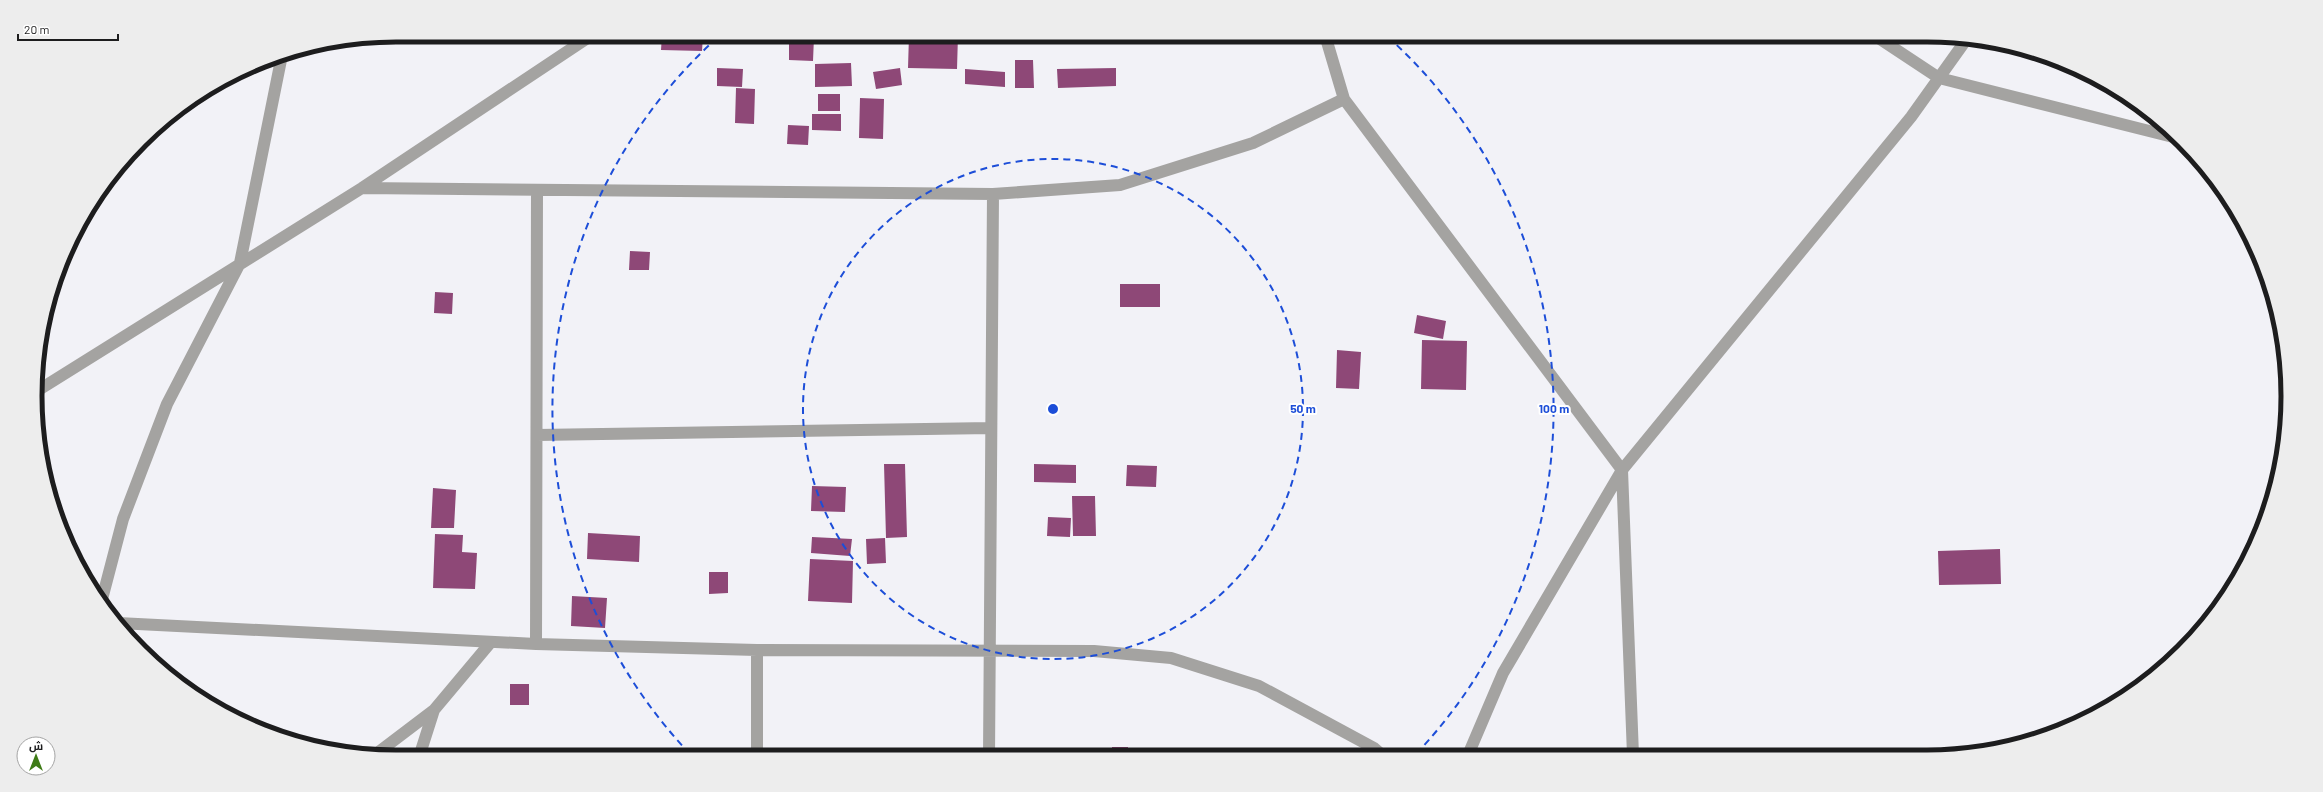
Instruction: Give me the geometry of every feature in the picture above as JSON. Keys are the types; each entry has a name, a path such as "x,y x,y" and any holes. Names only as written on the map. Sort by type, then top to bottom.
{"street":[{"path":"42,388 362,188 581,42"},
{"path":"1327,42 1344,99 1622,470 1633,750"},
{"path":"1885,42 1939,78 2165,135"},
{"path":"1470,750 1503,672 1622,470 1906,123 1963,44"},
{"path":"103,595 123,519 167,404 240,263 281,62"},
{"path":"362,188 993,194 1120,185 1253,143 1344,99"},
{"path":"536,644 537,190"},
{"path":"989,750 988,650 993,194"},
{"path":"537,435 991,428"},
{"path":"125,623 536,644 757,650 1094,651 1171,658 1259,686 1376,750"},
{"path":"382,749 434,710 491,642"},
{"path":"757,650 757,750"},
{"path":"421,750 434,710"}],"building":[{"path":"662,42 703,42 702,51 661,50"},
{"path":"789,42 814,42 813,61 789,60"},
{"path":"909,42 958,42 957,69 908,68"},
{"path":"1015,60 1033,60 1034,88 1015,88"},
{"path":"851,63 852,86 815,87 815,64"},
{"path":"717,68 743,69 742,87 717,86"},
{"path":"900,68 902,85 876,89 873,72"},
{"path":"1116,68 1116,86 1058,88 1057,69"},
{"path":"965,69 1005,72 1005,87 965,84"},
{"path":"736,88 755,89 754,124 735,123"},
{"path":"818,94 840,94 840,111 818,111"},
{"path":"860,98 884,99 883,139 859,138"},
{"path":"812,114 841,114 841,131 812,130"},
{"path":"788,125 809,126 808,145 787,144"},
{"path":"630,251 650,252 649,270 629,270"},
{"path":"1120,284 1160,284 1160,307 1120,307"},
{"path":"435,292 453,293 452,314 434,313"},
{"path":"1417,315 1446,321 1443,339 1414,333"},
{"path":"1422,340 1467,341 1466,390 1421,389"},
{"path":"1337,350 1361,352 1359,389 1336,388"},
{"path":"884,464 905,464 907,537 886,538"},
{"path":"1034,464 1076,465 1076,483 1034,482"},
{"path":"1127,465 1157,466 1156,487 1126,486"},
{"path":"812,486 846,487 845,512 811,511"},
{"path":"433,488 456,490 454,528 431,528"},
{"path":"1072,496 1095,496 1096,536 1073,536"},
{"path":"1048,517 1071,518 1070,537 1047,536"},
{"path":"588,533 640,536 639,562 587,559"},
{"path":"435,534 463,535 462,552 477,553 475,589 433,588"},
{"path":"812,537 852,539 850,556 811,553"},
{"path":"885,538 886,563 867,564 866,539"},
{"path":"2000,549 2001,584 1939,585 1938,551"},
{"path":"810,559 853,561 852,603 808,601"},
{"path":"709,572 728,572 728,593 709,594"},
{"path":"572,596 607,598 605,628 571,626"},
{"path":"510,684 529,684 529,705 510,705"},
{"path":"1112,747 1128,747 1128,750 1112,750"}]}
